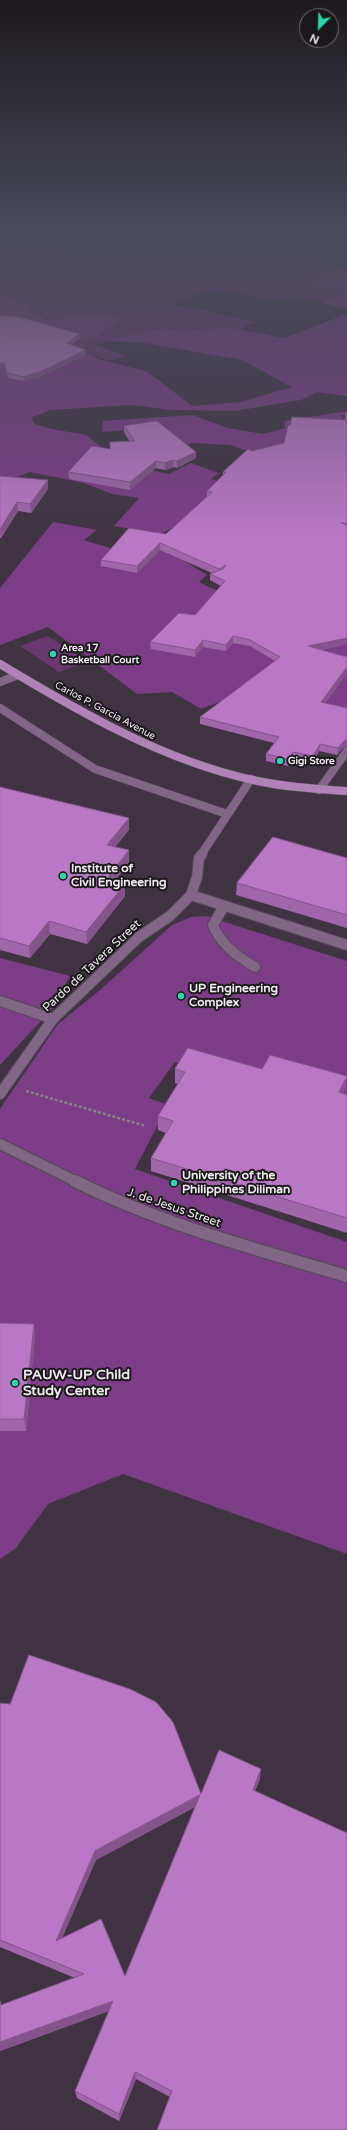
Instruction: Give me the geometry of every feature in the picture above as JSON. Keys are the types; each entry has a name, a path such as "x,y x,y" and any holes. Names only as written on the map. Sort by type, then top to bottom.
{"main road":[{"name":"Carlos P. Garcia Avenue","path":"0,664 124,735 160,752 196,764 251,779 319,790 347,791"}],"street":[{"path":"0,682 18,675"},
{"path":"0,708 95,769 227,814"},
{"path":"319,790 347,751"},
{"name":"Pardo de Tavera Street","path":"0,1094 53,1020 139,937 170,916 191,896 197,877 199,858 251,779"},
{"path":"191,896 347,945"},
{"path":"224,906 213,925 216,933 226,947 255,968"},
{"path":"0,1001 53,1020"},
{"name":"J. de Jesus Street","path":"0,1144 117,1202 240,1245 347,1276"}],"path":[{"path":"6,1085 146,1126"}],"shaded area":[{"name":"University of the Philippines Diliman","path":"0,335 347,335 347,2130 0,2130"},
{"path":"0,335 99,335 96,338 72,340 72,345 99,359 148,372 192,406 241,402 292,387 242,360 145,343 106,341 131,335 271,335 284,338 291,335 347,335 347,396 317,392 301,400 235,411 172,410 131,405 50,410 31,418 35,424 52,429 86,435 102,448 140,468 169,474 191,463 219,473 211,479 251,491 160,534 114,526 139,498 112,494 84,483 30,472 9,480 0,481"},
{"path":"96,335 133,335 95,345 125,356 108,361 75,348 72,345 72,340"},
{"path":"347,411 347,415 341,415 347,424 246,459 248,451 230,445 191,443 185,449 128,430 102,432 103,421 192,415 228,428 263,434 285,428 284,421"},
{"path":"53,522 97,530 84,540 113,549 124,543 167,550 207,575 199,582 224,594 347,624 347,725 232,697 201,709 172,692 137,694 48,627 0,645 0,588"},
{"name":"Area 17 Basketball Court","path":"48,636 87,661 59,672 20,646"},
{"path":"206,916 347,961 347,1129 324,1100 175,1062 149,1098 168,1105 135,1169 347,1242 347,1554 123,1474 48,1504 16,1548 0,1559 0,1109 58,1024 100,990 172,925 191,917"},
{"path":"0,958 70,976 51,1010 0,1065"}],"building":[{"path":"0,335 78,335 67,343 86,350 42,371 23,377 7,373 4,362 0,364"},
{"path":"292,417 347,420 347,523 341,523 347,525 347,638 308,646 347,657 347,667 321,702 347,708 347,739 338,748 320,744 313,756 293,752 289,759 266,754 279,737 200,717 280,657 250,640 233,636 226,645 203,640 195,650 150,642 179,613 195,615 225,581 210,574 223,569 226,565 219,569 160,543 137,566 101,560 129,528 166,534 212,492 207,491 226,472 223,472 248,449 252,451 284,443 288,425 290,425"},
{"path":"157,421 196,452 177,461 173,460 165,463 156,461 130,482 68,472 92,446 110,449 110,442 135,441 124,426"},
{"path":"0,476 48,480 30,504 17,502 0,529"},
{"name":"Institute of Civil Engineering","path":"0,787 129,818 107,845 129,850 107,879 125,884 86,932 49,921 29,946 0,938"},
{"path":"273,837 347,858 347,915 237,883"},
{"path":"188,1048 262,1069 270,1055 347,1076 339,1092 347,1095 347,1218 151,1158 173,1121 158,1116 185,1072 175,1069"},
{"name":"PAUW-UP Child Study Center","path":"0,1323 34,1324 24,1419 0,1419"},
{"path":"29,1655 130,1689 156,1702 173,1722 201,1794 219,1750 261,1769 253,1790 347,1833 347,2130 157,2130 172,2091 135,2072 119,2114 75,2091 113,2001 0,2042 0,2001 1,2005 84,1974 0,1940 0,1703 10,1704","holes":["200,1795 125,1976 101,1919 56,1941 95,1851"]}],"place":[{"name":"Area 17 Basketball Court","path":"53,654"},
{"name":"Gigi Store","path":"280,761"},
{"name":"Institute of Civil Engineering","path":"63,876"},
{"name":"UP Engineering Complex","path":"181,996"},
{"name":"University of the Philippines Diliman","path":"174,1183"},
{"name":"PAUW-UP Child Study Center","path":"15,1383"}]}
